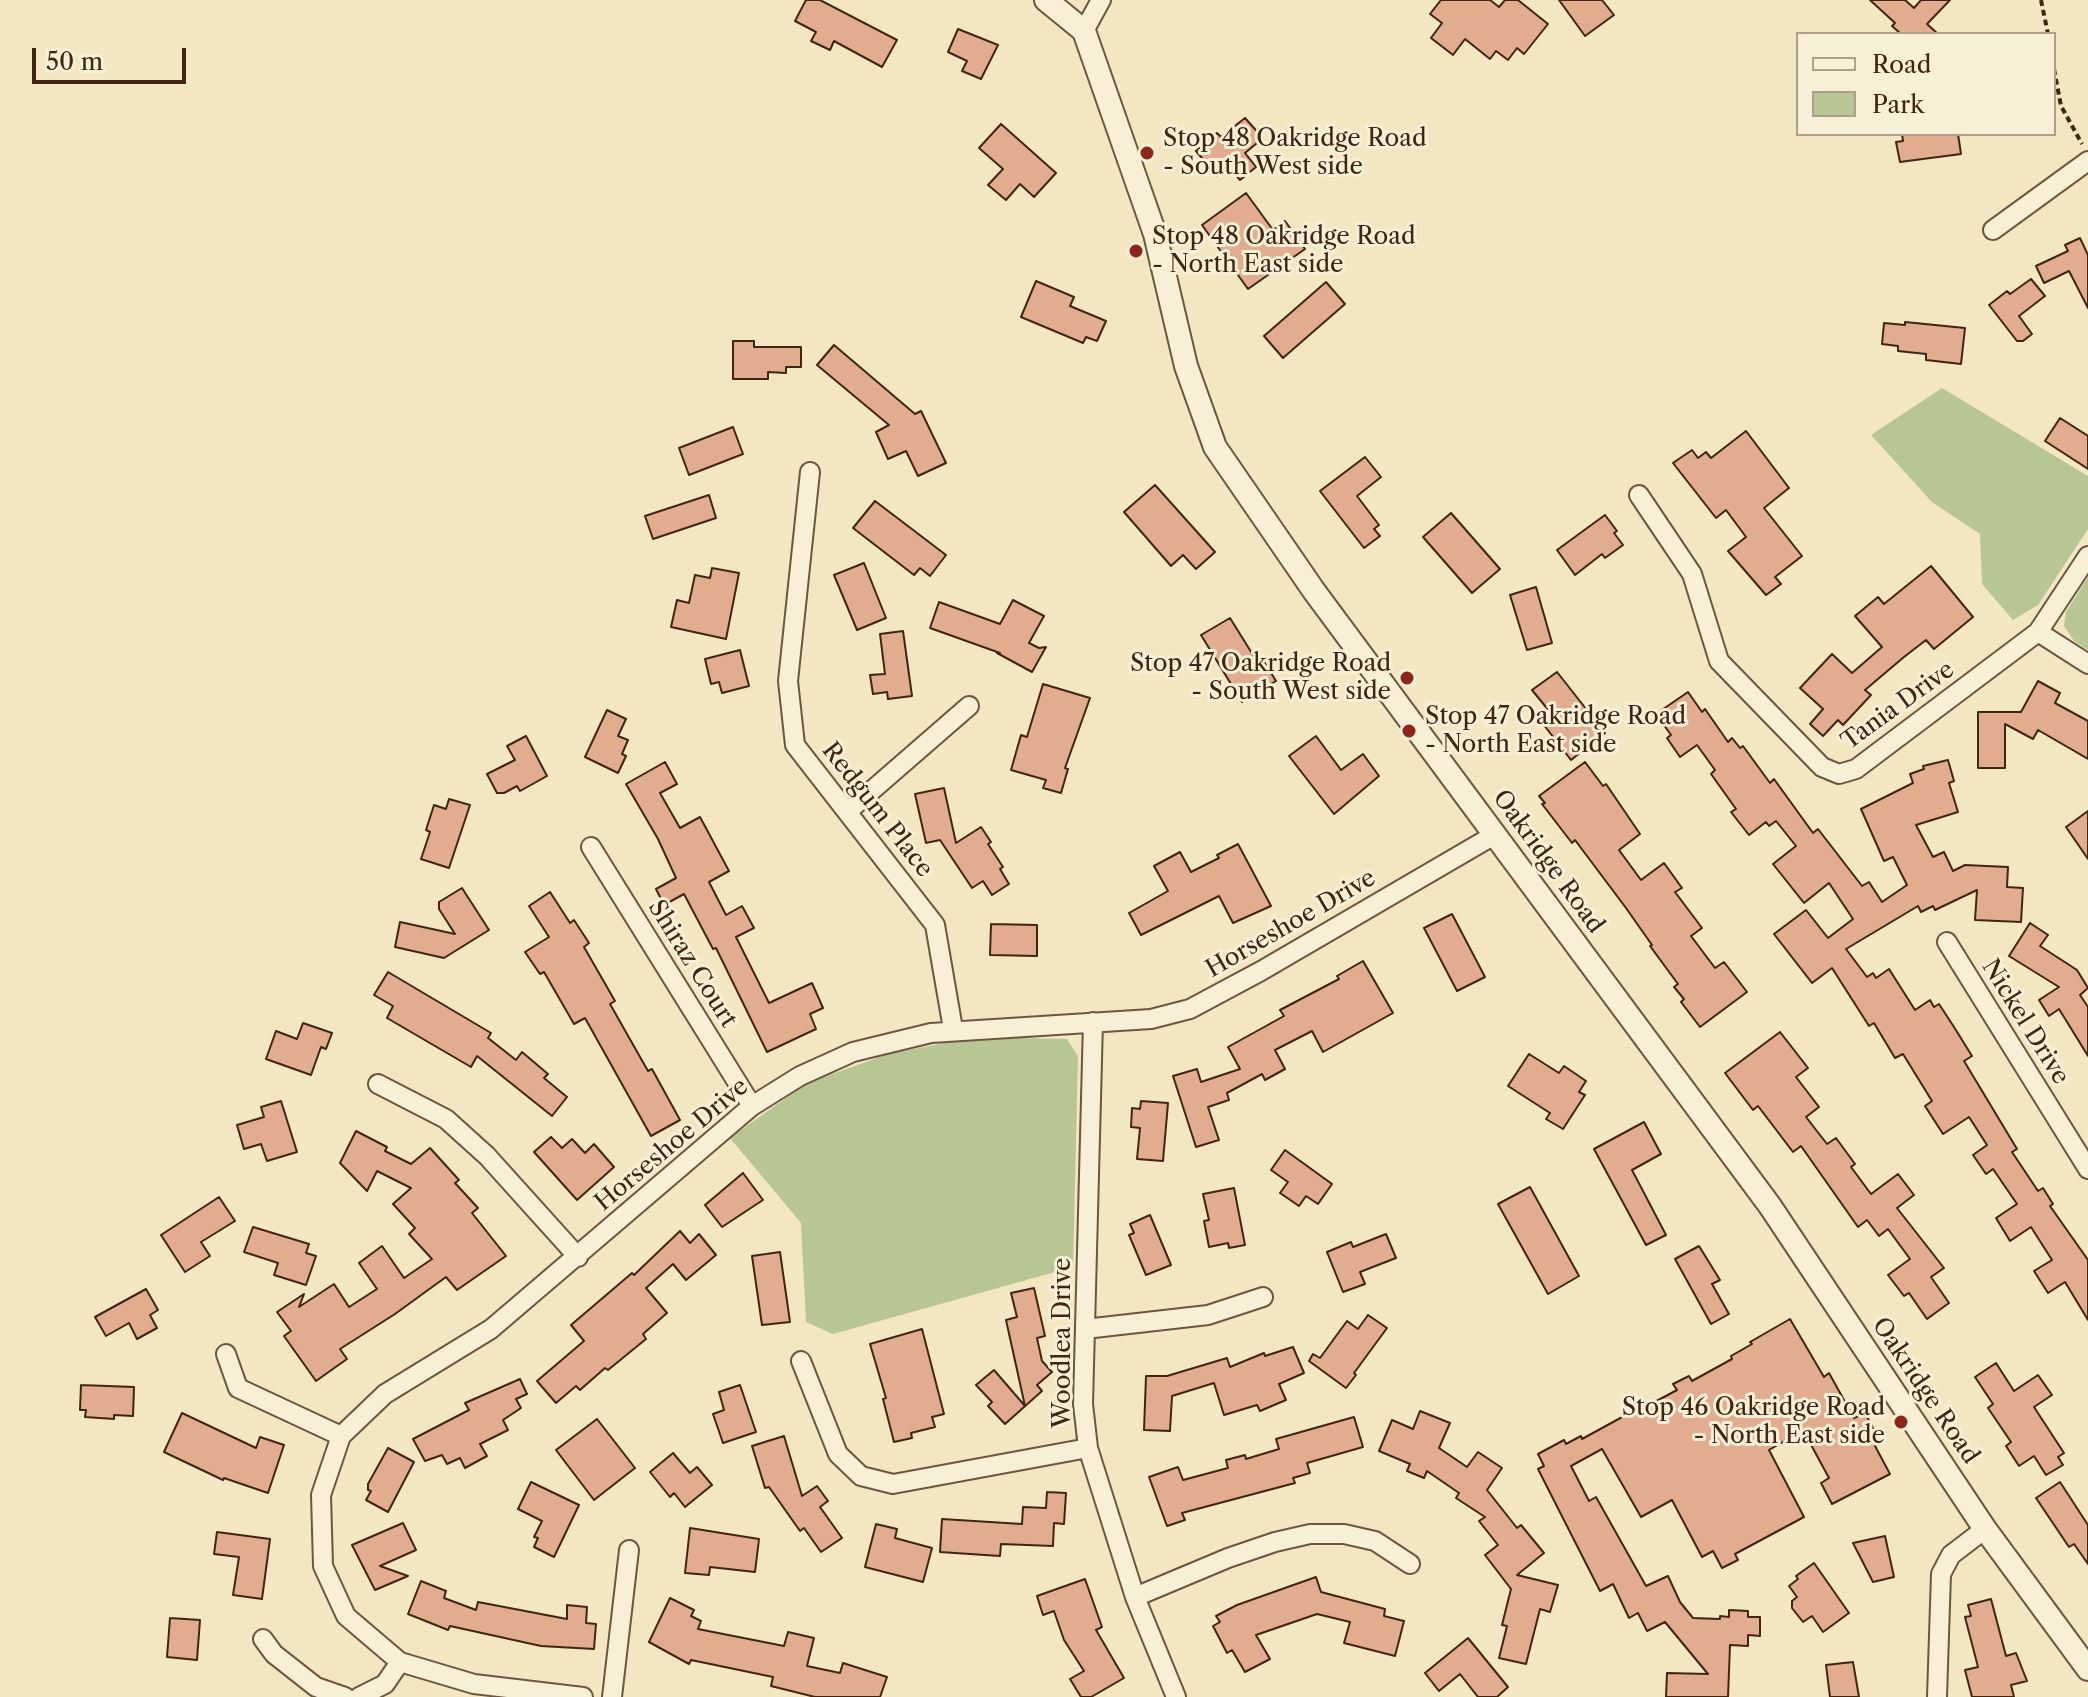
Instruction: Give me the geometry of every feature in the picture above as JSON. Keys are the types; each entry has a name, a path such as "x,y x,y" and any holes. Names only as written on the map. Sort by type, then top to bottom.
{"street":[{"path":"1046,0 1084,31 1101,0"},
{"name":"Oakridge Road","path":"1084,31 1155,234 1186,366 1215,447 1314,591 1770,1206 1985,1529 2088,1669"},
{"path":"1993,230 2088,161"},
{"name":"Redgum Place","path":"810,472 788,681 795,745 935,925 953,1029"},
{"name":"Tania Drive","path":"1639,495 1692,574 1719,661 1822,767 1839,774 1856,769 2038,632 2088,556"},
{"path":"2038,632 2088,664"},
{"path":"847,812 969,706"},
{"name":"Horseshoe Drive","path":"583,1697 474,1684 400,1662 346,1616 323,1566 321,1495 341,1436 385,1394 491,1329 752,1106 800,1076 853,1052 953,1029 1151,1019 1190,1009 1496,834"},
{"name":"Shiraz Court","path":"591,847 752,1106"},
{"name":"Nickel Drive","path":"1947,942 2088,1169"},
{"name":"Woodlea Drive","path":"1093,1022 1083,1404 1088,1448 1135,1597 1176,1697"},
{"path":"378,1084 446,1119 487,1156 578,1257"},
{"path":"1085,1329 1208,1315 1263,1297"},
{"path":"226,1354 238,1388 341,1436"},
{"path":"801,1361 838,1454 861,1476 893,1484 1088,1448"},
{"path":"1937,1697 1941,1574 1951,1555 1985,1529"},
{"path":"1135,1597 1228,1558 1310,1534 1344,1534 1375,1541 1410,1564"},
{"path":"612,1697 629,1550"},
{"path":"263,1639 274,1654 316,1687 345,1697"},
{"path":"359,1697 385,1684 400,1662"}],"path":[{"path":"2041,0 2048,32"},
{"path":"2056,80 2061,106 2088,154"}],"green space":[{"path":"1942,388 2088,476 2088,529 2038,605 2013,620 1982,584 1980,534 1932,502 1871,435"},
{"path":"2088,577 2088,650 2074,641 2064,626 2066,612"},
{"path":"975,1037 1067,1039 1078,1056 1073,1267 833,1334 806,1322 801,1223 730,1138 807,1083 888,1054"}],"building":[{"path":"806,0 820,0 897,40 882,67 834,41 830,50 811,41 816,32 795,21"},
{"path":"1441,0 1490,0 1499,7 1505,0 1518,0 1548,24 1524,54 1517,48 1508,60 1496,51 1490,59 1465,39 1453,55 1431,38 1442,23 1430,14"},
{"path":"1559,0 1602,0 1614,15 1585,36"},
{"path":"1870,0 1905,0 1914,8 1921,0 1950,0 1927,24 1936,32 1899,32 1892,26 1895,23"},
{"path":"958,29 998,45 981,79 962,71 967,61 948,52"},
{"path":"1245,118 1263,138 1245,153 1256,167 1240,180 1228,166 1217,176 1196,151 1217,133 1221,137"},
{"path":"1001,124 1056,173 1034,197 1020,184 1006,200 988,185 1003,169 979,148"},
{"path":"1902,136 1958,136 1961,154 1900,162 1896,142 1903,141"},
{"path":"1246,193 1273,230 1285,221 1305,249 1248,289 1202,225"},
{"path":"2080,238 2088,255 2088,308 2069,271 2044,283 2036,266 2068,251 2065,245"},
{"path":"2031,279 2045,296 2019,316 2032,334 2023,341 2017,341 1989,305 2007,291 2010,294"},
{"path":"1036,281 1074,297 1070,306 1106,321 1097,341 1086,337 1083,343 1021,317"},
{"path":"1326,282 1345,304 1283,358 1264,336"},
{"path":"1905,322 1965,328 1961,364 1926,360 1926,354 1898,351 1898,346 1882,344 1884,323 1905,325"},
{"path":"733,341 754,341 754,347 801,347 801,367 786,367 786,373 768,372 768,379 733,379"},
{"path":"834,345 915,414 921,411 946,463 918,476 906,451 888,459 876,432 889,425 817,365"},
{"path":"2060,418 2088,436 2088,469 2045,441"},
{"path":"733,427 743,454 689,475 679,448"},
{"path":"1746,431 1789,488 1764,508 1802,556 1775,577 1781,584 1766,595 1728,551 1746,537 1726,510 1716,518 1673,463 1692,450 1698,458 1706,452 1711,458"},
{"path":"1365,457 1381,477 1357,496 1379,525 1374,529 1380,536 1364,548 1320,491"},
{"path":"1155,485 1215,552 1196,569 1183,555 1171,566 1124,512"},
{"path":"709,495 716,518 653,539 645,516"},
{"path":"875,501 946,555 930,576 920,568 914,575 853,528"},
{"path":"1451,513 1500,569 1472,593 1423,537"},
{"path":"1605,515 1623,545 1605,558 1602,554 1575,575 1557,550"},
{"path":"864,563 886,618 857,630 834,575"},
{"path":"1931,566 1973,617 1934,649 1926,640 1904,657 1865,690 1871,695 1843,725 1838,720 1823,736 1810,724 1823,709 1800,688 1832,654 1852,673 1882,647 1855,616 1878,597 1884,604"},
{"path":"712,568 739,573 726,639 671,627 677,600 689,603 695,575 710,578"},
{"path":"1536,587 1552,643 1527,650 1510,595"},
{"path":"1013,600 1044,616 1029,643 1039,648 1046,647 1032,672 997,653 1000,653 930,628 939,602 1000,624"},
{"path":"1230,618 1258,663 1263,660 1276,681 1242,702 1201,635"},
{"path":"903,631 912,696 888,699 887,692 873,694 870,675 885,674 880,634"},
{"path":"740,650 749,686 722,693 719,682 711,684 705,659"},
{"path":"1557,672 1605,733 1571,760 1540,720 1550,712 1532,690"},
{"path":"2038,681 2060,693 2055,703 2088,721 2088,759 2038,730 2033,739 2005,724 2005,768 1978,768 1978,712 2021,712"},
{"path":"1043,684 1090,698 1065,768 1068,769 1061,793 1043,788 1046,780 1011,770 1021,735 1027,737"},
{"path":"1688,692 1702,712 1705,709 1728,742 1732,738 1740,748 1743,746 1770,783 1774,779 1813,833 1818,829 1862,886 1869,882 1882,902 1907,885 1893,857 1884,861 1861,809 1913,783 1910,774 1924,769 1923,766 1948,760 1954,781 1949,783 1958,812 1916,825 1933,857 1944,852 1953,871 1965,865 2008,867 2007,887 2023,888 2021,922 1975,920 1977,890 1935,910 1933,906 1921,912 1918,906 1846,949 1867,977 1873,973 1876,978 1889,969 1915,1010 1930,1000 1934,1007 1939,1004 1972,1056 1964,1061 2017,1149 2012,1152 2038,1191 2043,1188 2053,1204 2050,1206 2088,1260 2088,1320 2065,1282 2048,1293 2034,1271 2052,1260 2031,1227 2010,1241 1996,1218 2017,1204 1993,1169 1986,1174 1973,1155 1987,1145 1969,1117 1943,1134 1925,1106 1932,1101 1903,1054 1895,1058 1874,1023 1869,1026 1832,968 1812,983 1774,934 1806,910 1828,938 1853,919 1829,883 1804,903 1773,864 1796,846 1776,821 1769,826 1766,822 1749,835 1731,812 1736,809 1711,774 1715,770 1697,745 1680,757 1667,738 1671,735 1656,714"},
{"path":"607,710 626,719 618,736 628,740 622,754 626,756 618,773 585,757"},
{"path":"526,736 547,776 520,791 517,786 497,793 487,774 515,760 507,746"},
{"path":"1316,736 1341,770 1363,754 1379,776 1334,814 1289,756"},
{"path":"665,762 677,784 660,793 680,828 700,817 729,871 709,882 726,915 742,906 754,928 736,937 769,1003 812,983 823,1008 810,1014 816,1029 767,1052 716,948 713,949 684,894 664,905 656,889 676,878 658,839 626,784"},
{"path":"1585,762 1603,786 1606,784 1640,834 1619,850 1641,880 1664,863 1682,888 1675,892 1702,928 1691,936 1715,968 1724,962 1747,992 1700,1027 1681,1002 1684,999 1674,987 1678,984 1626,908 1575,840 1572,843 1542,804 1545,803 1539,796"},
{"path":"944,788 956,843 981,827 1003,867 1000,869 1009,884 992,895 983,881 972,888 940,840 926,843 915,794"},
{"path":"449,799 470,805 449,868 421,859 430,832 426,830 434,805 446,809"},
{"path":"2088,811 2088,859 2066,827"},
{"path":"1238,844 1271,906 1233,923 1219,896 1141,935 1129,913 1168,891 1154,866 1180,852 1191,872"},
{"path":"462,888 489,930 444,958 395,947 400,922 455,934 439,909 439,902"},
{"path":"550,892 570,923 574,920 589,943 584,947 615,1001 610,1004 680,1120 651,1136 585,1018 574,1024 544,972 540,974 525,952 549,937 529,906"},
{"path":"1452,914 1485,977 1457,991 1424,928"},
{"path":"2030,923 2048,935 2040,946 2077,970 2088,988 2080,995 2088,1007 2088,1056 2059,1009 2049,1016 2039,1000 2059,987 2009,956"},
{"path":"991,924 1037,925 1037,956 990,955"},
{"path":"1363,961 1393,1013 1323,1052 1312,1031 1275,1050 1285,1069 1265,1080 1262,1074 1227,1093 1229,1100 1208,1107 1219,1140 1196,1147 1173,1076 1197,1069 1201,1082 1240,1069 1228,1047 1284,1016 1280,1010 1339,979 1337,976"},
{"path":"388,972 491,1033 488,1038 516,1060 522,1052 548,1074 544,1078 567,1097 552,1116 477,1056 471,1067 387,1018 393,1006 374,995"},
{"path":"303,1023 332,1033 326,1049 321,1047 311,1075 266,1059 276,1031 297,1039"},
{"path":"1780,1032 1808,1068 1796,1077 1819,1107 1806,1117 1827,1144 1836,1138 1855,1164 1851,1167 1871,1194 1898,1174 1914,1195 1897,1208 1944,1268 1931,1277 1949,1303 1927,1319 1909,1293 1904,1296 1888,1275 1910,1259 1888,1229 1879,1236 1867,1220 1858,1227 1801,1146 1793,1152 1758,1106 1753,1110 1725,1073"},
{"path":"1529,1054 1559,1073 1564,1066 1586,1081 1579,1092 1585,1095 1563,1129 1546,1119 1550,1113 1508,1086"},
{"path":"281,1101 297,1152 267,1161 261,1144 244,1149 237,1125 264,1117 261,1107"},
{"path":"1141,1101 1168,1103 1163,1161 1137,1159 1140,1128 1131,1127 1132,1108 1140,1109"},
{"path":"1644,1122 1661,1154 1632,1170 1666,1235 1646,1245 1594,1149"},
{"path":"356,1131 411,1164 430,1148 459,1180 455,1183 478,1208 472,1213 506,1256 457,1290 446,1277 340,1349 347,1359 316,1381 284,1336 291,1331 277,1312 304,1294 299,1307 334,1284 349,1307 377,1289 359,1263 382,1246 404,1278 432,1259 409,1234 415,1228 393,1204 411,1188 377,1171 367,1191 340,1163"},
{"path":"551,1137 562,1148 572,1139 585,1153 594,1144 614,1167 577,1200 534,1152"},
{"path":"1285,1150 1332,1184 1318,1204 1306,1196 1299,1206 1280,1193 1288,1182 1271,1170"},
{"path":"743,1173 763,1200 722,1227 705,1205"},
{"path":"1530,1187 1579,1276 1548,1294 1498,1204"},
{"path":"1234,1188 1245,1245 1229,1248 1228,1243 1209,1247 1204,1221 1209,1220 1203,1194"},
{"path":"219,1197 235,1221 201,1242 210,1256 185,1272 161,1235"},
{"path":"1150,1215 1171,1265 1146,1275 1129,1235 1134,1233 1130,1224"},
{"path":"253,1227 309,1244 306,1253 316,1256 306,1285 274,1275 278,1263 244,1252"},
{"path":"680,1231 690,1243 699,1234 716,1255 686,1280 673,1264 646,1288 667,1313 643,1334 646,1339 608,1370 605,1368 580,1390 576,1386 556,1403 537,1381 584,1341 571,1325 632,1273 634,1275"},
{"path":"1386,1234 1396,1258 1360,1272 1365,1284 1343,1292 1327,1252 1351,1242 1353,1247"},
{"path":"1699,1246 1720,1280 1712,1284 1729,1314 1711,1324 1675,1259"},
{"path":"780,1252 790,1322 762,1325 752,1256"},
{"path":"1034,1288 1045,1336 1037,1338 1042,1361 1052,1372 1037,1385 1042,1391 1005,1424 988,1406 992,1402 976,1385 994,1370 1025,1406 1006,1320 1017,1317 1011,1293"},
{"path":"146,1289 158,1310 150,1315 157,1328 137,1339 129,1323 106,1336 95,1317"},
{"path":"1368,1315 1387,1328 1346,1388 1309,1361 1313,1354 1320,1358 1347,1321 1358,1329"},
{"path":"1790,1319 1824,1377 1829,1373 1854,1418 1865,1413 1881,1443 1875,1446 1890,1474 1832,1504 1821,1483 1829,1478 1803,1430 1769,1450 1804,1517 1735,1554 1738,1560 1722,1568 1713,1551 1702,1557 1672,1500 1641,1517 1602,1449 1571,1466 1589,1501 1596,1497 1646,1586 1668,1576 1680,1602 1693,1618 1729,1617 1729,1610 1748,1611 1748,1617 1760,1617 1760,1636 1748,1635 1748,1646 1730,1645 1728,1697 1666,1697 1667,1673 1708,1674 1665,1622 1647,1631 1638,1613 1629,1618 1613,1584 1600,1591 1538,1469 1544,1466 1538,1454 1564,1440 1566,1444 1581,1436 1582,1439 1636,1412 1677,1390 1673,1384 1689,1376 1692,1381 1732,1359 1731,1356 1752,1344 1750,1342"},
{"path":"922,1329 944,1414 932,1417 935,1427 911,1433 912,1438 894,1442 883,1399 886,1398 870,1344"},
{"path":"1293,1347 1304,1373 1279,1384 1286,1400 1260,1411 1257,1405 1224,1415 1214,1383 1172,1396 1170,1431 1144,1430 1146,1376 1167,1376 1227,1358 1230,1367 1264,1353 1265,1356"},
{"path":"1996,1363 2014,1391 2038,1375 2052,1395 2034,1407 2064,1453 2058,1457 2063,1465 2046,1475 2034,1456 2019,1466 2006,1446 2011,1442 1988,1408 1993,1404 1975,1377"},
{"path":"520,1379 527,1394 516,1399 521,1408 503,1420 508,1430 480,1444 487,1456 465,1468 460,1458 447,1464 442,1455 425,1461 413,1439 469,1410 465,1403"},
{"path":"81,1385 134,1387 133,1416 114,1415 114,1419 85,1417 86,1410 80,1410"},
{"path":"740,1385 756,1432 723,1443 713,1414 724,1410 719,1392"},
{"path":"1420,1411 1450,1423 1439,1448 1467,1467 1478,1452 1502,1468 1487,1490 1517,1528 1521,1525 1544,1553 1517,1575 1558,1585 1550,1612 1540,1609 1526,1664 1499,1658 1507,1626 1502,1625 1511,1589 1485,1555 1498,1545 1479,1521 1485,1517 1456,1498 1459,1493 1427,1471 1424,1478 1407,1471 1410,1464 1379,1451 1392,1420 1413,1429"},
{"path":"182,1413 256,1448 260,1437 284,1445 268,1493 223,1480 164,1452"},
{"path":"1354,1417 1363,1447 1307,1463 1310,1473 1293,1478 1295,1483 1182,1513 1185,1520 1167,1526 1149,1477 1178,1467 1183,1480 1228,1468 1226,1460 1245,1455 1246,1459 1279,1449 1276,1439"},
{"path":"597,1419 635,1468 594,1500 556,1450"},
{"path":"784,1436 802,1496 817,1486 828,1501 820,1507 842,1538 821,1552 804,1528 800,1531 769,1487 765,1488 752,1446"},
{"path":"388,1448 414,1462 388,1512 366,1500 371,1491 368,1484"},
{"path":"673,1453 690,1473 697,1467 712,1485 685,1507 674,1493 670,1497 650,1472"},
{"path":"531,1482 579,1505 554,1557 534,1547 538,1538 534,1537 542,1521 518,1509"},
{"path":"2060,1482 2088,1525 2088,1564 2074,1544 2069,1547 2036,1498"},
{"path":"1047,1492 1066,1493 1064,1524 1054,1523 1053,1546 1001,1544 1000,1556 940,1552 942,1519 1022,1524 1023,1507 1046,1508"},
{"path":"403,1523 416,1550 380,1566 408,1576 375,1590 352,1545"},
{"path":"876,1524 897,1529 895,1538 932,1548 923,1582 865,1567"},
{"path":"690,1528 759,1539 755,1572 710,1567 709,1575 685,1573"},
{"path":"217,1532 270,1539 262,1599 233,1595 239,1557 214,1554"},
{"path":"1885,1536 1894,1577 1873,1582 1853,1543"},
{"path":"1814,1563 1849,1613 1823,1632 1812,1616 1803,1622 1792,1608 1792,1601 1797,1597 1789,1586 1798,1579 1796,1576"},
{"path":"1316,1577 1321,1592 1385,1609 1384,1616 1404,1621 1395,1656 1344,1643 1350,1622 1317,1614 1256,1635 1270,1659 1245,1672 1232,1650 1227,1653 1213,1626 1220,1622 1216,1616 1237,1605"},
{"path":"1085,1579 1102,1627 1096,1630 1124,1678 1091,1697 1081,1697 1070,1679 1084,1671 1064,1640 1054,1611 1043,1615 1037,1596"},
{"path":"421,1581 446,1591 444,1598 476,1610 478,1602 567,1619 567,1605 587,1607 586,1623 596,1624 594,1649 541,1646 450,1626 448,1630 408,1614"},
{"path":"670,1598 694,1610 691,1616 701,1621 698,1629 784,1646 788,1632 814,1638 807,1666 840,1673 843,1663 887,1677 880,1697 815,1697 771,1686 773,1677 691,1660 689,1664 649,1642"},
{"path":"1991,1599 2006,1656 2016,1653 2027,1681 2011,1685 2014,1697 1972,1697 1965,1670 1978,1667 1965,1617 1971,1616 1968,1605"},
{"path":"170,1618 200,1620 197,1660 167,1657"},
{"path":"1468,1638 1508,1687 1497,1697 1478,1697 1460,1674 1439,1691 1425,1673"},
{"path":"1853,1662 1859,1697 1830,1697 1826,1665"}],"place":[{"name":"Stop 48 Oakridge Road - South West side","path":"1147,153"},
{"name":"Stop 48 Oakridge Road - North East side","path":"1136,251"},
{"name":"Stop 47 Oakridge Road - South West side","path":"1407,678"},
{"name":"Stop 47 Oakridge Road - North East side","path":"1409,731"},
{"name":"Stop 46 Oakridge Road - North East side","path":"1901,1422"}]}
